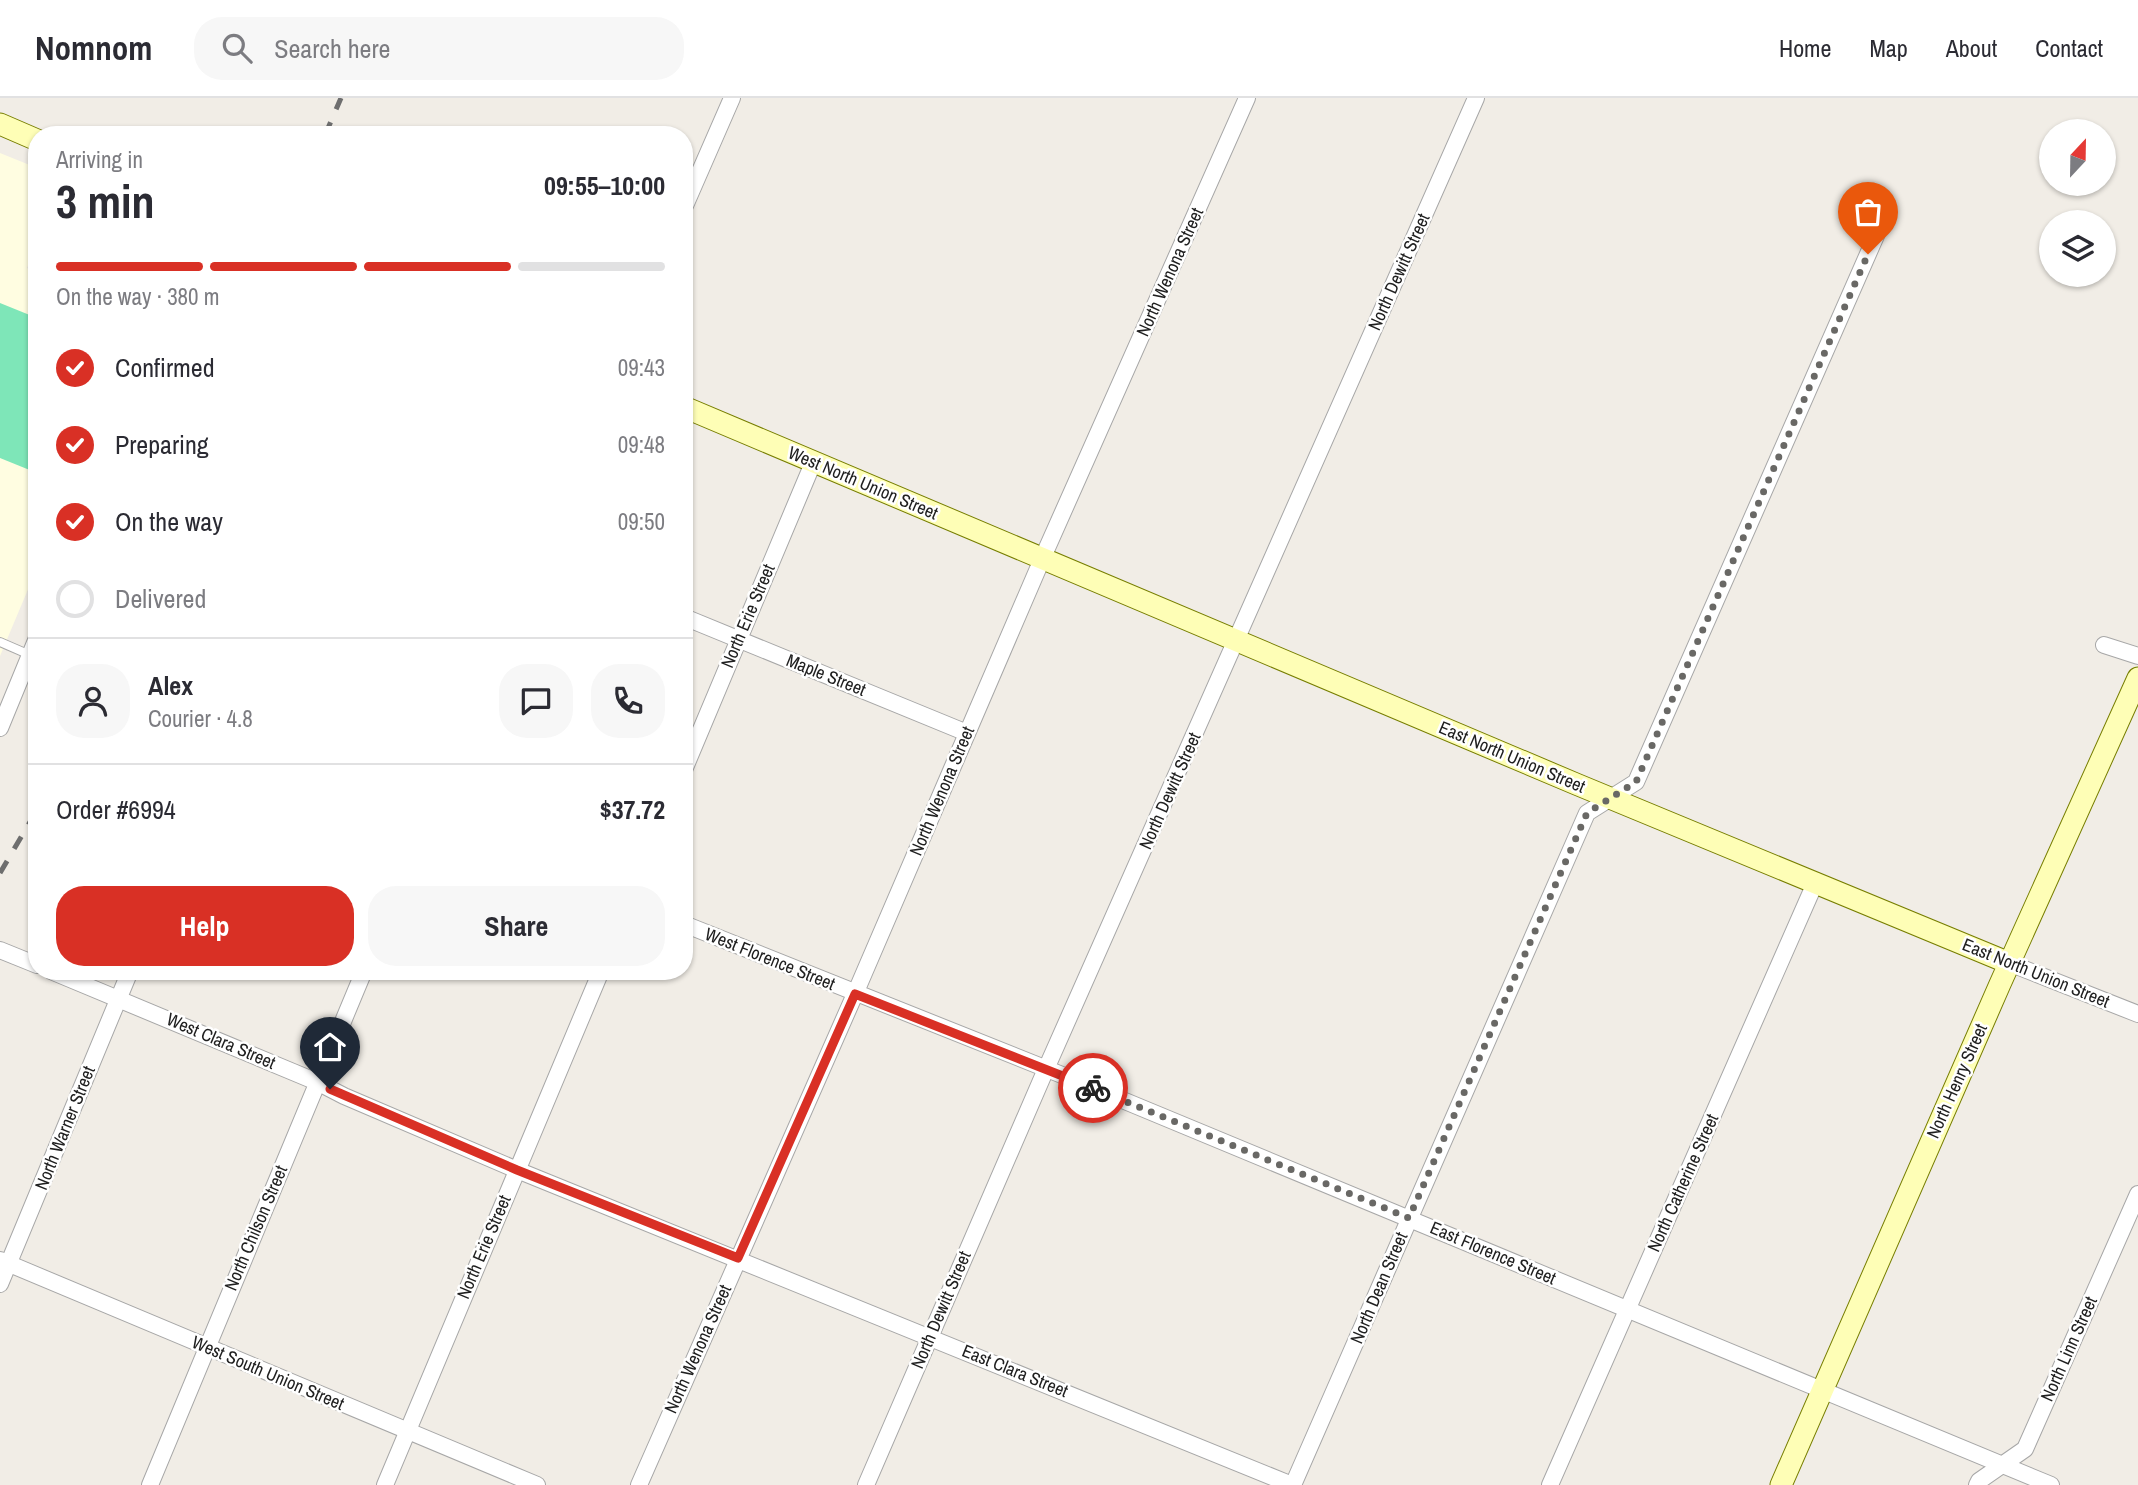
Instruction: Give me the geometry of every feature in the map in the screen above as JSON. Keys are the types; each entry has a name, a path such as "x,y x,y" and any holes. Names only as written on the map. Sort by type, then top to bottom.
{"street":[{"path":"693,187 732,98"},
{"name":"North Wenona Street","path":"639,1485 1043,557 1247,98"},
{"name":"North Dewitt Street","path":"866,1485 1046,1069 1476,98"},
{"path":"0,124 28,136"},
{"name":"North Dean Street","path":"1292,1485 1587,813 1636,782 1880,229"},
{"name":"West North Union Street","path":"693,411 1043,557"},
{"name":"North Erie Street","path":"693,748 813,463"},
{"name":"East North Union Street","path":"1043,557 1612,798 2138,1014"},
{"name":"Maple Street","path":"693,621 967,733"},
{"path":"2104,645 2138,656"},
{"path":"0,728 28,667"},
{"name":"North Henry Street","path":"1781,1485 2009,963 2138,678"},
{"name":"North Catherine Street","path":"1550,1485 1816,881"},
{"name":"West Florence Street","path":"693,928 855,994"},
{"path":"0,950 28,961"},
{"name":"West Clara Street","path":"73,980 317,1082 517,1170 738,1258"},
{"name":"North Warner Street","path":"0,1284 5,1261 126,980"},
{"name":"North Chilson Street","path":"150,1485 360,980"},
{"name":"North Erie Street","path":"385,1485 597,980"},
{"name":"East Florence Street","path":"855,994 1409,1218 2051,1485"},
{"name":"North Linn Street","path":"1977,1485 2025,1449 2138,1194"},
{"name":"East Clara Street","path":"738,1258 1292,1485"},
{"name":"West South Union Street","path":"5,1261 206,1348 537,1485"}],"lane":[{"path":"0,642 28,654"}],"shaded area":[{"path":"0,153 28,164 28,589 0,656"}],"green space":[{"path":"0,303 28,314 28,469 0,458"}],"railway":[{"path":"329,126 341,98"},
{"path":"0,873 28,825"}],"way so far":[{"path":"1093,1088 1409,1218 1587,813 1636,782 1868,254"}],"route":[{"path":"330,1089 517,1170 738,1258 855,994 1093,1088"}]}
